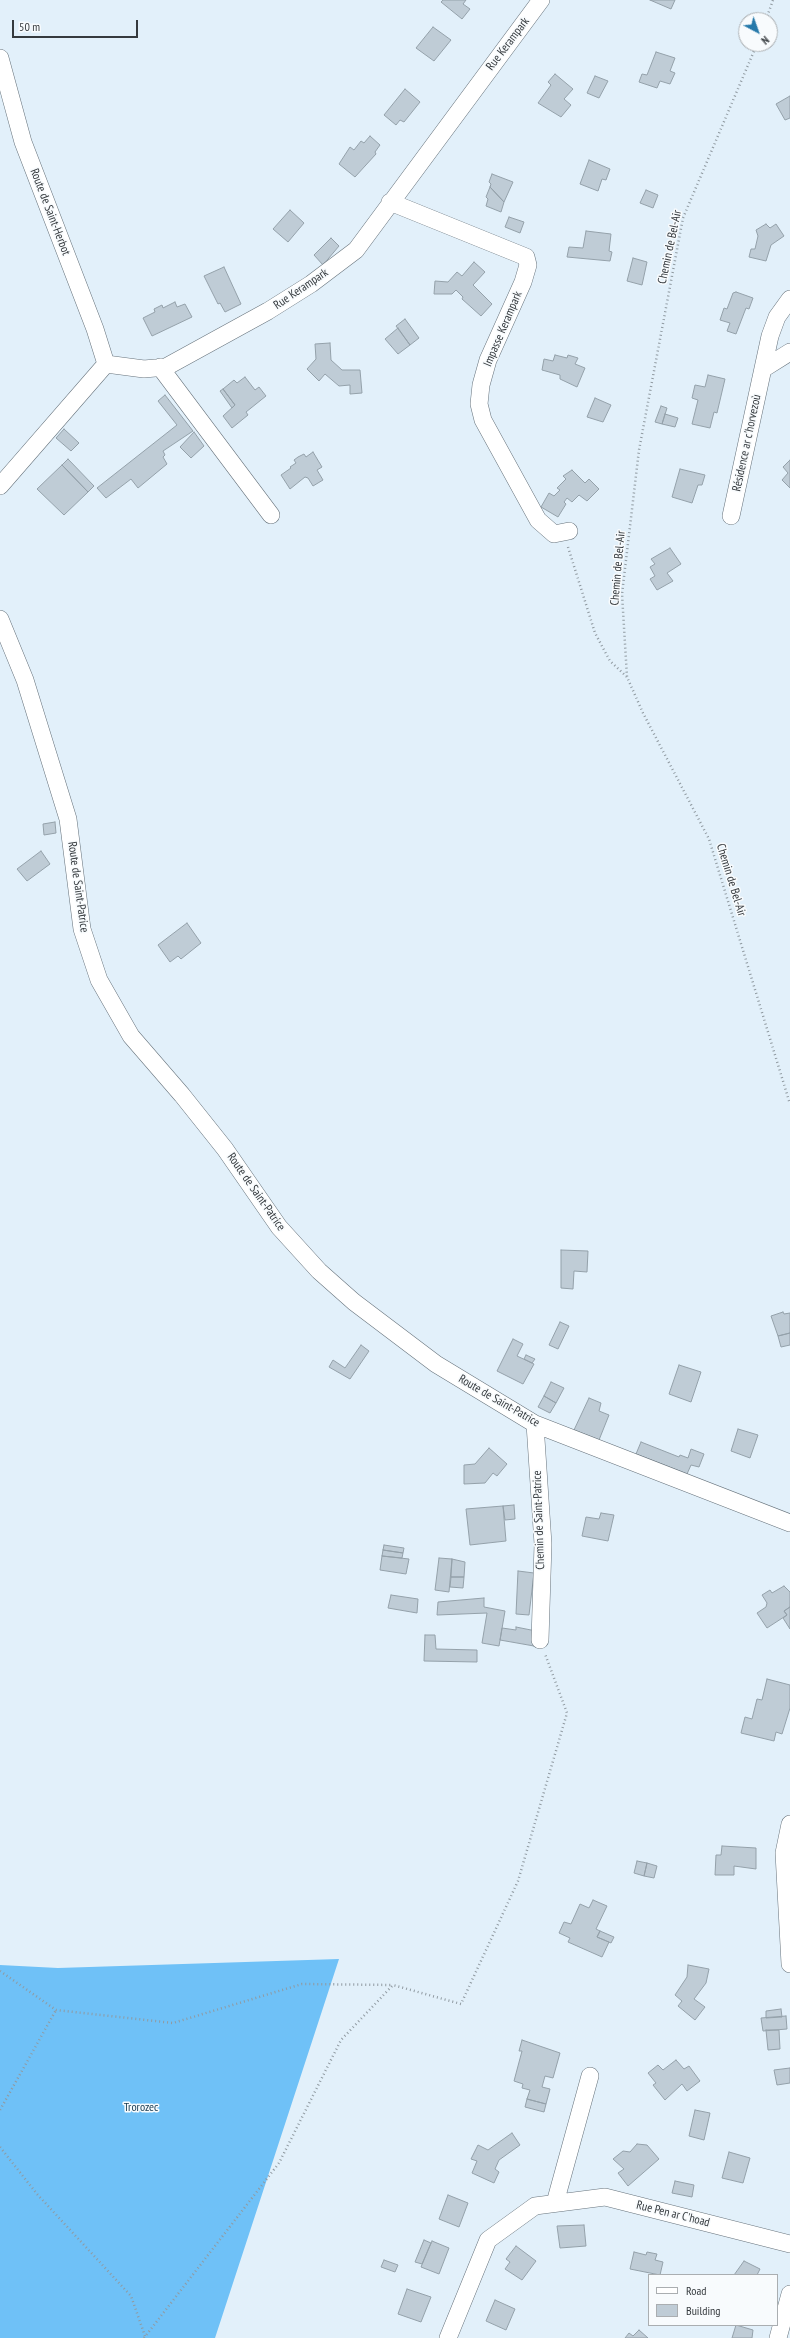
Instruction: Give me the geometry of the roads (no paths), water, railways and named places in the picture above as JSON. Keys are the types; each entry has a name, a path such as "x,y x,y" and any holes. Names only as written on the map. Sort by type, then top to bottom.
{"street":[{"name":"Rue Kerampark","path":"106,364 144,368 166,367 268,311 310,284 356,250 390,202 541,0"},
{"name":"Route de Saint-Herbot","path":"0,58 23,142 95,329 106,364"},
{"name":"Impasse Kerampark","path":"390,202 526,258 528,265 523,282 488,360 481,385 479,404 483,420 538,520 554,534 566,531"},
{"name":"Résidence ar c'horvezoù","path":"730,516 770,336 777,317 790,299"},
{"path":"763,369 790,352"},
{"path":"0,486 106,364"},
{"path":"160,368 271,515"},
{"name":"Route de Saint-Patrice","path":"0,619 24,680 68,819 82,929 99,980 131,1036 182,1095 225,1149 279,1227 319,1271 354,1302 436,1364 535,1424 790,1522"},
{"name":"Chemin de Saint-Patrice","path":"535,1424 543,1544 540,1640"},
{"path":"790,1824 784,1853 790,1964"},
{"path":"555,2203 590,2076"},
{"name":"Rue Pen ar C'hoad","path":"448,2338 488,2240 535,2206 605,2197 790,2244"},
{"path":"778,2338 790,2294"}],"park label":[{"name":"Trorozec","path":"141,2108"}]}
